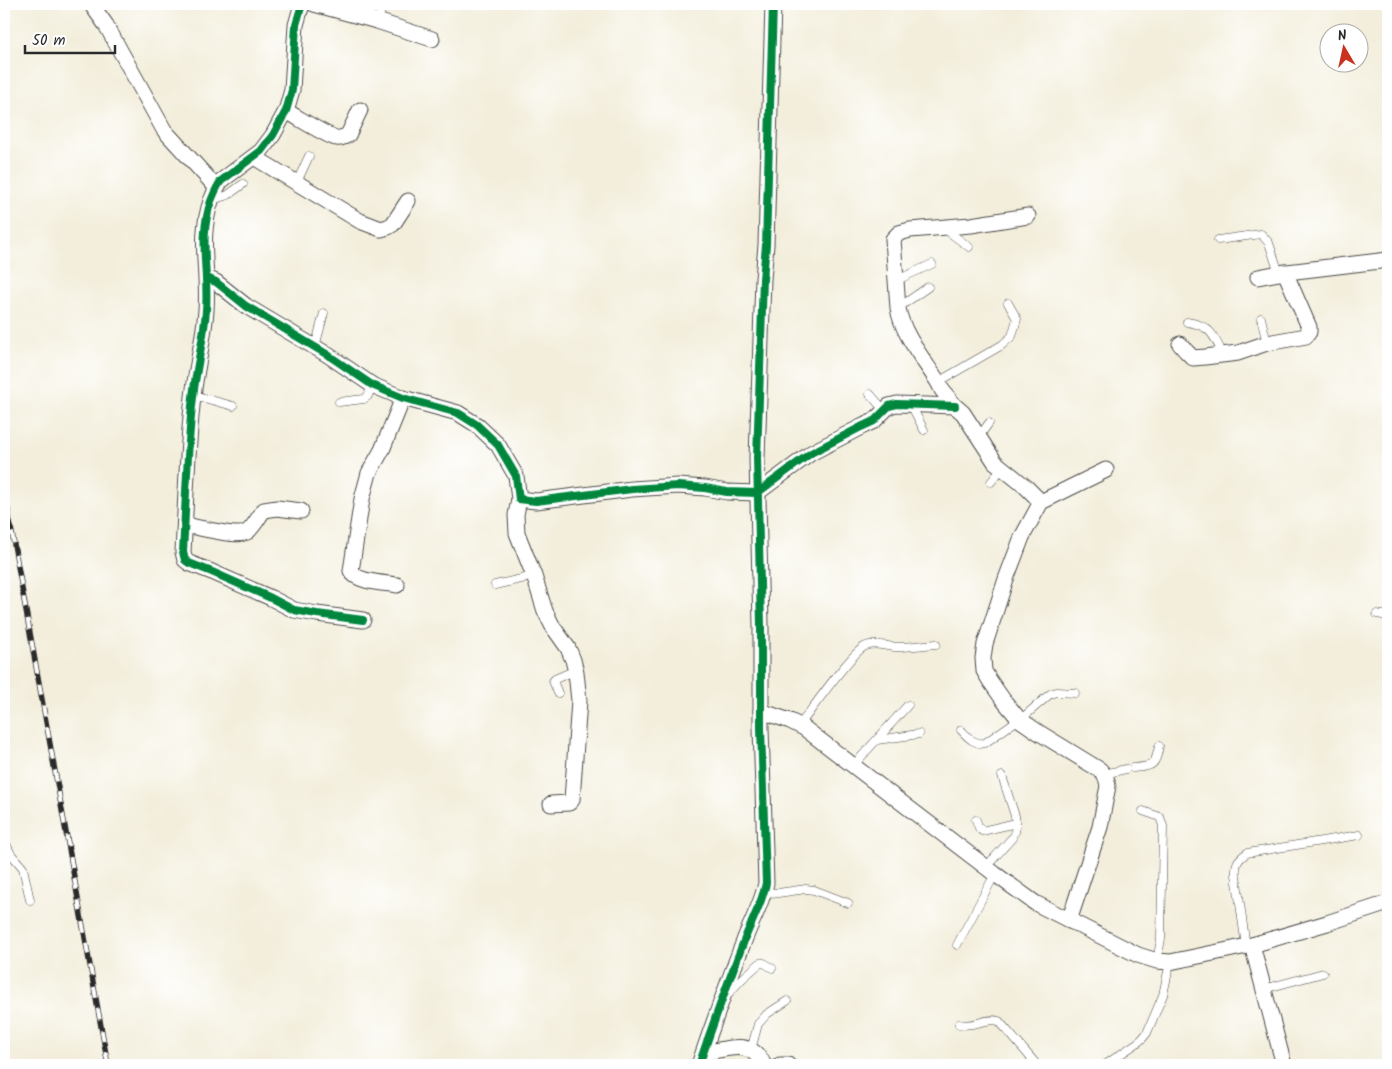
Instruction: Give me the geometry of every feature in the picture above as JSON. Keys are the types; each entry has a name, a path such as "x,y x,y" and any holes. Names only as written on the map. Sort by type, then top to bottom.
{"street":[{"path":"90,4 106,25 164,130 214,194"},
{"path":"302,4 296,25 292,90 286,111 273,135 261,151 221,181 207,212 204,238 207,278 206,311 193,395 189,436 183,552 185,560 189,563 272,598 294,610 363,620"},
{"path":"314,4 377,21 432,40"},
{"path":"701,1059 747,932 764,892 761,625 757,493 773,4"},
{"path":"286,111 320,130 340,138 348,135 360,110"},
{"path":"254,157 360,221 381,229 393,224 408,201"},
{"path":"1028,216 971,225 910,230 899,233 893,239 898,308 906,332 942,390 963,413 995,462 1041,502"},
{"path":"1258,277 1282,272 1388,260"},
{"path":"1180,344 1193,358 1238,353 1267,344 1306,336 1309,332 1309,327 1282,272"},
{"path":"207,278 216,282 246,306 315,347 372,385 403,398 458,412 477,424 498,445 516,476 519,499 516,515 517,533 545,611 553,627 568,648 574,660 576,670 579,701 572,800 570,803 565,804 551,804"},
{"path":"397,585 358,579 351,572 362,499 369,474 382,450 403,398"},
{"path":"519,499 536,501 632,489 678,486 727,492 757,493 811,453 874,421 889,406 897,404 955,406"},
{"path":"1069,921 1100,826 1108,786 1106,777 1100,770 1019,720 984,671 983,658 985,644 1006,579 1022,537 1041,502 1106,470"},
{"path":"185,525 234,534 244,533 249,531 264,510 277,508 301,511"},
{"path":"761,712 790,721 799,726 1036,903 1138,955 1163,961 1249,946 1327,924 1388,903"},
{"path":"1249,946 1264,989 1284,1065"},
{"path":"701,1059 738,1047 747,1048 754,1052 764,1065"},
{"path":"780,1065 788,1065"}],"lane":[{"path":"377,21 384,4"},
{"path":"297,182 309,156"},
{"path":"214,194 228,195 244,184"},
{"path":"943,228 969,247"},
{"path":"1218,240 1261,234 1269,243 1282,272"},
{"path":"895,281 932,264"},
{"path":"898,308 928,288"},
{"path":"938,382 1002,345 1012,336 1017,319 1008,303"},
{"path":"315,347 324,313"},
{"path":"1261,318 1267,344"},
{"path":"1187,322 1208,329 1214,335 1223,355"},
{"path":"339,402 364,399 368,396 372,385"},
{"path":"870,394 884,410"},
{"path":"193,395 233,406"},
{"path":"911,405 924,430"},
{"path":"978,438 990,423"},
{"path":"991,482 1002,468"},
{"path":"494,584 534,576"},
{"path":"1377,614 1388,616"},
{"path":"799,726 860,649 875,644 900,646 936,644"},
{"path":"558,693 553,681 576,670"},
{"path":"961,730 976,743 985,743 1019,720 1050,694 1056,692 1075,693"},
{"path":"854,766 908,705"},
{"path":"877,740 920,734"},
{"path":"1104,774 1153,764 1156,761 1159,746"},
{"path":"957,945 991,870 1013,835 1016,823 1002,776"},
{"path":"1104,1065 1137,1044 1147,1033 1163,995 1161,939 1163,826 1160,817 1143,811"},
{"path":"976,820 982,831 1016,823"},
{"path":"1249,946 1235,865 1239,859 1246,853 1359,835"},
{"path":"4,840 11,854 23,868 30,900"},
{"path":"764,892 778,893 806,889 814,890 848,903"},
{"path":"722,1000 760,963 772,968"},
{"path":"1264,989 1323,973"},
{"path":"751,1050 758,1024 767,1014 787,1001"},
{"path":"959,1024 966,1026 989,1020 999,1021 1037,1065"}],"railway":[{"path":"4,489 108,1065"}],"cycle path":[{"path":"302,4 296,25 292,90 286,111 273,135 261,151 221,181 211,201 207,215 204,242 207,296 204,332 194,386 191,416 183,552 185,560 189,563 271,598 294,610 363,620"},
{"path":"699,1065 766,883 761,728 761,625 757,458 773,4"},
{"path":"207,278 216,282 246,306 328,355 372,385 403,398 458,413 477,425 498,445 516,476 519,499 536,501 632,489 678,486 727,492 757,493 811,453 874,421 889,406 897,404 955,406"}]}
